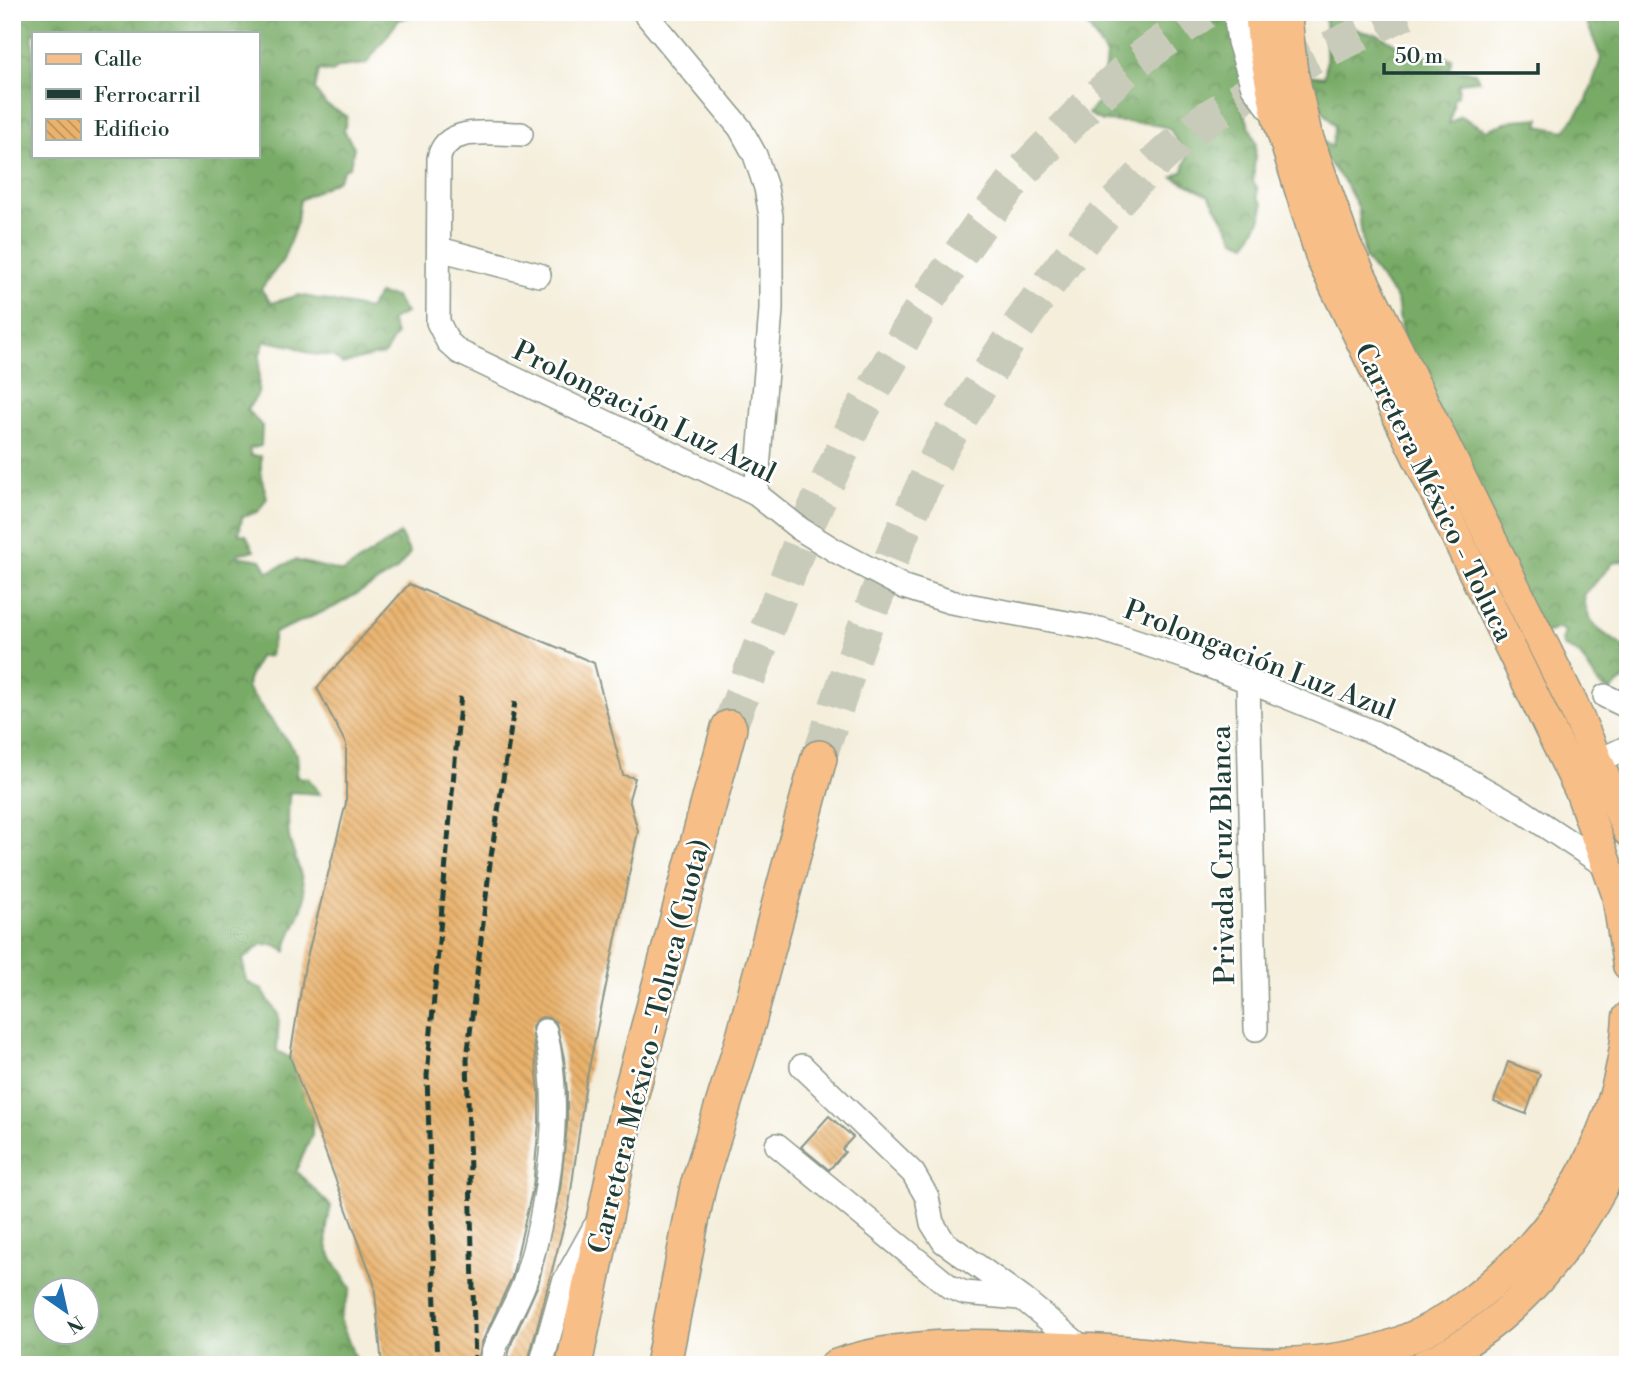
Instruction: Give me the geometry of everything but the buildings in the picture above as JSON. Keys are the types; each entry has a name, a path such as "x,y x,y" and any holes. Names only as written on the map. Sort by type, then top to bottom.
{"highway":[{"name":"Carretera México - Toluca (Cuota)","path":"575,1365 630,1097 729,728"},
{"path":"663,1365 698,1186 742,1044 819,758"}],"main road":[{"name":"Carretera México - Toluca","path":"1260,12 1263,43 1278,119 1322,260 1581,793 1617,894 1628,965"},
{"name":"Carretera México - Toluca","path":"1286,12 1292,69 1306,132 1345,243 1612,781 1628,831"},
{"path":"835,1365 894,1351 972,1344 1084,1349 1212,1362 1266,1363 1327,1359 1373,1352 1392,1345 1451,1317 1488,1288 1556,1217 1594,1150 1611,1106 1628,1017"},
{"path":"1423,1365 1445,1355 1493,1322 1521,1298 1548,1268 1586,1216 1607,1181 1628,1133"}],"street":[{"path":"644,12 740,128 755,155 766,188 771,216 771,310 756,494"},
{"path":"1235,12 1239,42 1253,87 1278,119"},
{"name":"Prolongación Luz Azul","path":"521,134 466,134 446,142 440,149 438,322 441,332 453,347 511,378 756,494 809,534 904,587 951,602 1100,629 1248,681 1374,733 1452,771 1521,810 1609,869"},
{"path":"439,249 540,275"},
{"name":"Privada Cruz Blanca","path":"1248,681 1255,1029"},
{"path":"1605,696 1628,707"},
{"path":"1612,781 1628,747"},
{"path":"491,1365 491,1356 525,1283 541,1211 554,1116 552,1058 545,1031"},
{"path":"802,1066 913,1173 927,1197 933,1223 944,1241 1022,1298 1084,1349"},
{"path":"777,1145 950,1287 965,1293 1022,1298"},
{"path":"541,1365 564,1282 606,1207"}],"green space":[{"path":"12,12 421,12 399,20 366,64 340,67 332,72 319,70 315,90 326,105 347,116 344,131 354,147 350,166 338,180 300,200 296,225 283,260 261,289 271,303 299,295 369,309 378,294 395,297 406,313 391,320 396,335 384,355 342,364 333,356 311,354 293,346 265,341 260,354 258,394 247,410 262,426 261,446 249,449 251,456 261,456 261,476 267,498 258,512 242,517 239,534 246,535 254,551 239,553 237,556 261,560 268,572 295,560 343,572 400,534 410,553 396,571 334,607 274,633 270,656 259,657 247,688 297,754 296,777 308,778 320,794 290,792 289,837 301,877 304,900 286,951 276,945 262,944 243,959 246,981 262,990 279,1016 277,1051 302,1064 313,1082 312,1135 296,1171 331,1206 327,1242 332,1258 351,1288 340,1319 354,1356 354,1365 12,1365"},
{"path":"1079,12 1222,12 1241,24 1243,86 1240,102 1256,143 1253,182 1263,204 1261,218 1247,244 1235,239 1209,195 1173,177 1183,171 1187,158 1169,128 1146,123 1102,121 1088,114 1102,97 1106,55"},
{"path":"1326,12 1344,12 1349,19 1348,26 1378,34 1420,58 1436,55 1452,59 1449,69 1475,72 1479,81 1459,83 1458,96 1453,99 1449,124 1460,116 1486,130 1513,120 1540,118 1538,126 1565,131 1587,100 1601,58 1586,20 1614,18 1628,12 1628,560 1613,563 1584,595 1588,615 1595,627 1624,647 1628,676 1610,691 1599,685 1580,655 1563,646 1562,638 1566,632 1558,628 1545,633 1523,611 1486,599 1455,517 1401,330 1397,299 1365,259 1358,207 1345,183 1318,149 1319,139 1332,147 1335,126 1312,97 1308,75 1324,77"}],"tunnel":[{"path":"729,728 808,523 857,419 917,315 1017,177 1134,63 1204,12"},
{"path":"819,758 889,565 939,453 1001,353 1076,248 1134,184 1197,126 1296,66 1406,12"}],"railway":[{"path":"437,1365 427,1076 461,693"},
{"path":"475,1365 467,1059 490,863 515,702"}]}
